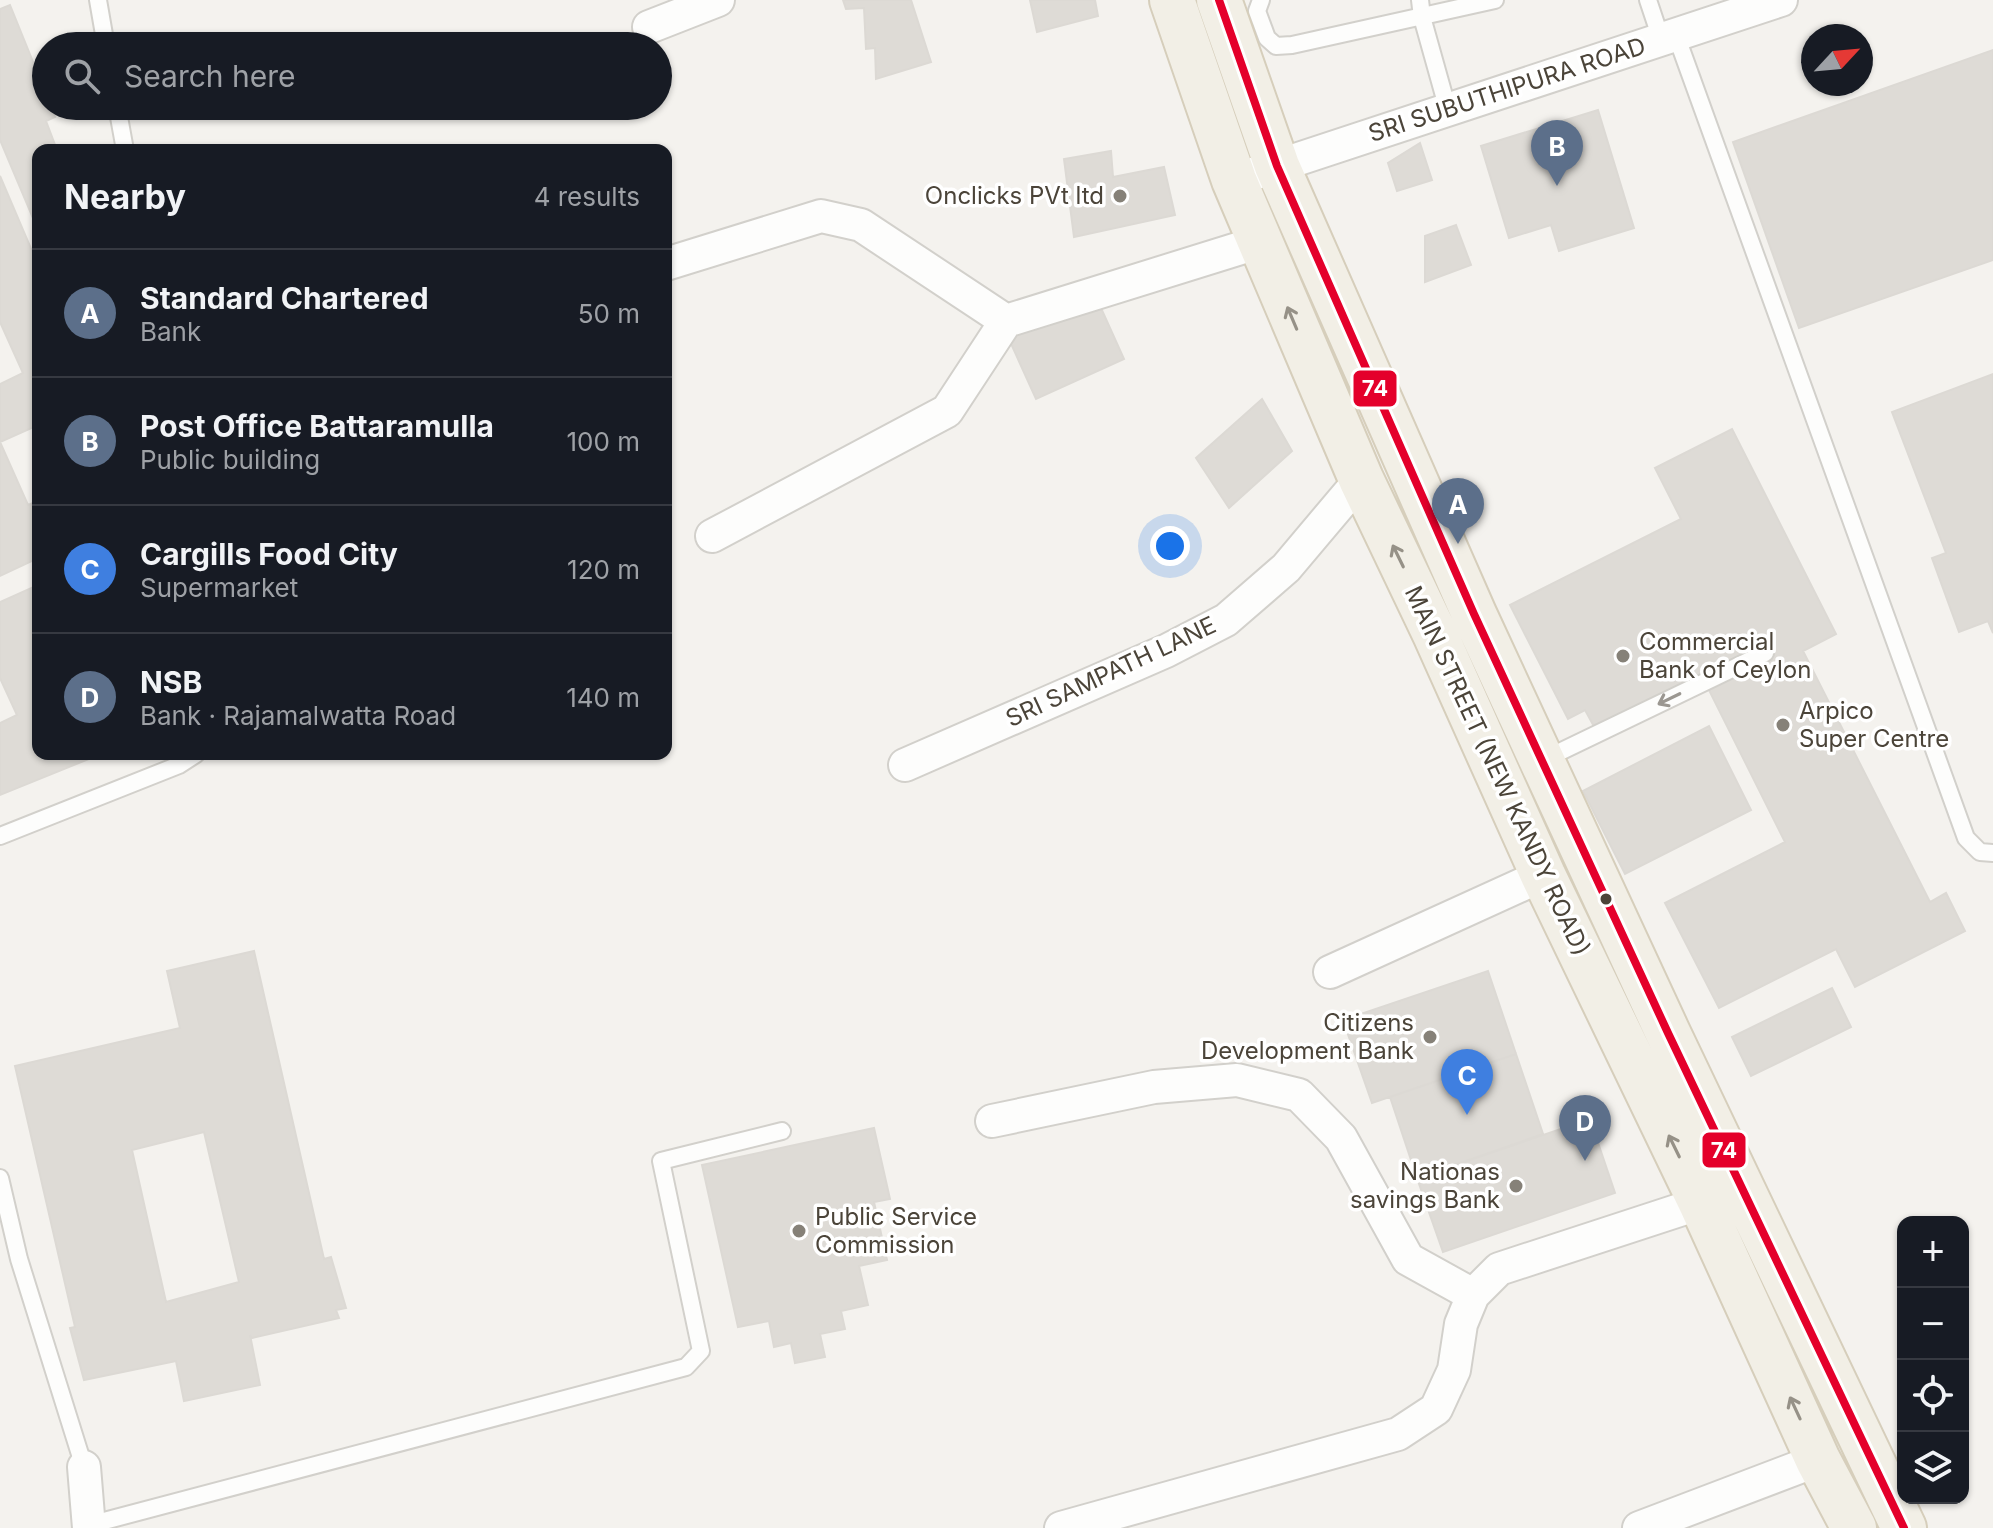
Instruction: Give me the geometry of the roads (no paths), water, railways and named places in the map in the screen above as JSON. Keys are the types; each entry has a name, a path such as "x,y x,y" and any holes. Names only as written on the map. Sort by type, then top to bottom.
{"main road":[{"name":"MAIN STREET (NEW KANDY ROAD)","path":"1172,0 1234,180 1361,479 1435,634 1543,875 1701,1203 1818,1460 1854,1528"},
{"name":"MAIN STREET (NEW KANDY ROAD)","path":"1219,0 1277,166 1541,761 1904,1528"}],"street":[{"path":"649,27 718,0"},
{"name":"SRI SUBUTHIPURA ROAD","path":"1234,180 1779,0"},
{"path":"672,262 821,216 861,225 1006,321"},
{"path":"712,536 947,411 1006,321 1260,242"},
{"name":"SRI SAMPATH LANE","path":"905,765 1166,651 1226,620 1286,568 1361,479"},
{"path":"1330,972 1543,875"},
{"path":"992,1121 1168,1086 1237,1080 1299,1095 1341,1138 1408,1259 1473,1295"},
{"path":"1061,1528 1398,1434 1436,1409 1454,1370 1461,1324 1473,1295 1499,1269 1701,1203 1740,1183"},
{"path":"1639,1528 1818,1460"},
{"path":"84,1467 89,1526"}],"lane":[{"path":"98,0 104,32"},
{"path":"1261,0 1257,11 1267,38 1276,46 1292,45 1421,8 1495,0"},
{"path":"1648,0 1669,37 1966,838 1980,852 1993,853"},
{"path":"1421,8 1448,110"},
{"path":"120,120 124,144"},
{"path":"1541,761 1765,653"},
{"path":"0,836 187,760"},
{"path":"89,1526 686,1367 701,1351 661,1161 782,1131"},
{"path":"0,1178 19,1259 84,1467"}],"place":[{"name":"Post Office Battaramulla","path":"1557,186"},
{"name":"Onclicks PVt ltd","path":"1120,196"},
{"name":"Standard Chartered","path":"1458,544"},
{"name":"Commercial Bank of Ceylon","path":"1623,656"},
{"name":"Arpico Super Centre","path":"1783,725"},
{"name":"Citizens Development Bank","path":"1430,1037"},
{"name":"Cargills Food City","path":"1467,1115"},
{"name":"NSB","path":"1585,1161"},
{"name":"Nationas savings Bank","path":"1516,1186"},
{"name":"Public Service Commission","path":"799,1231"}]}
